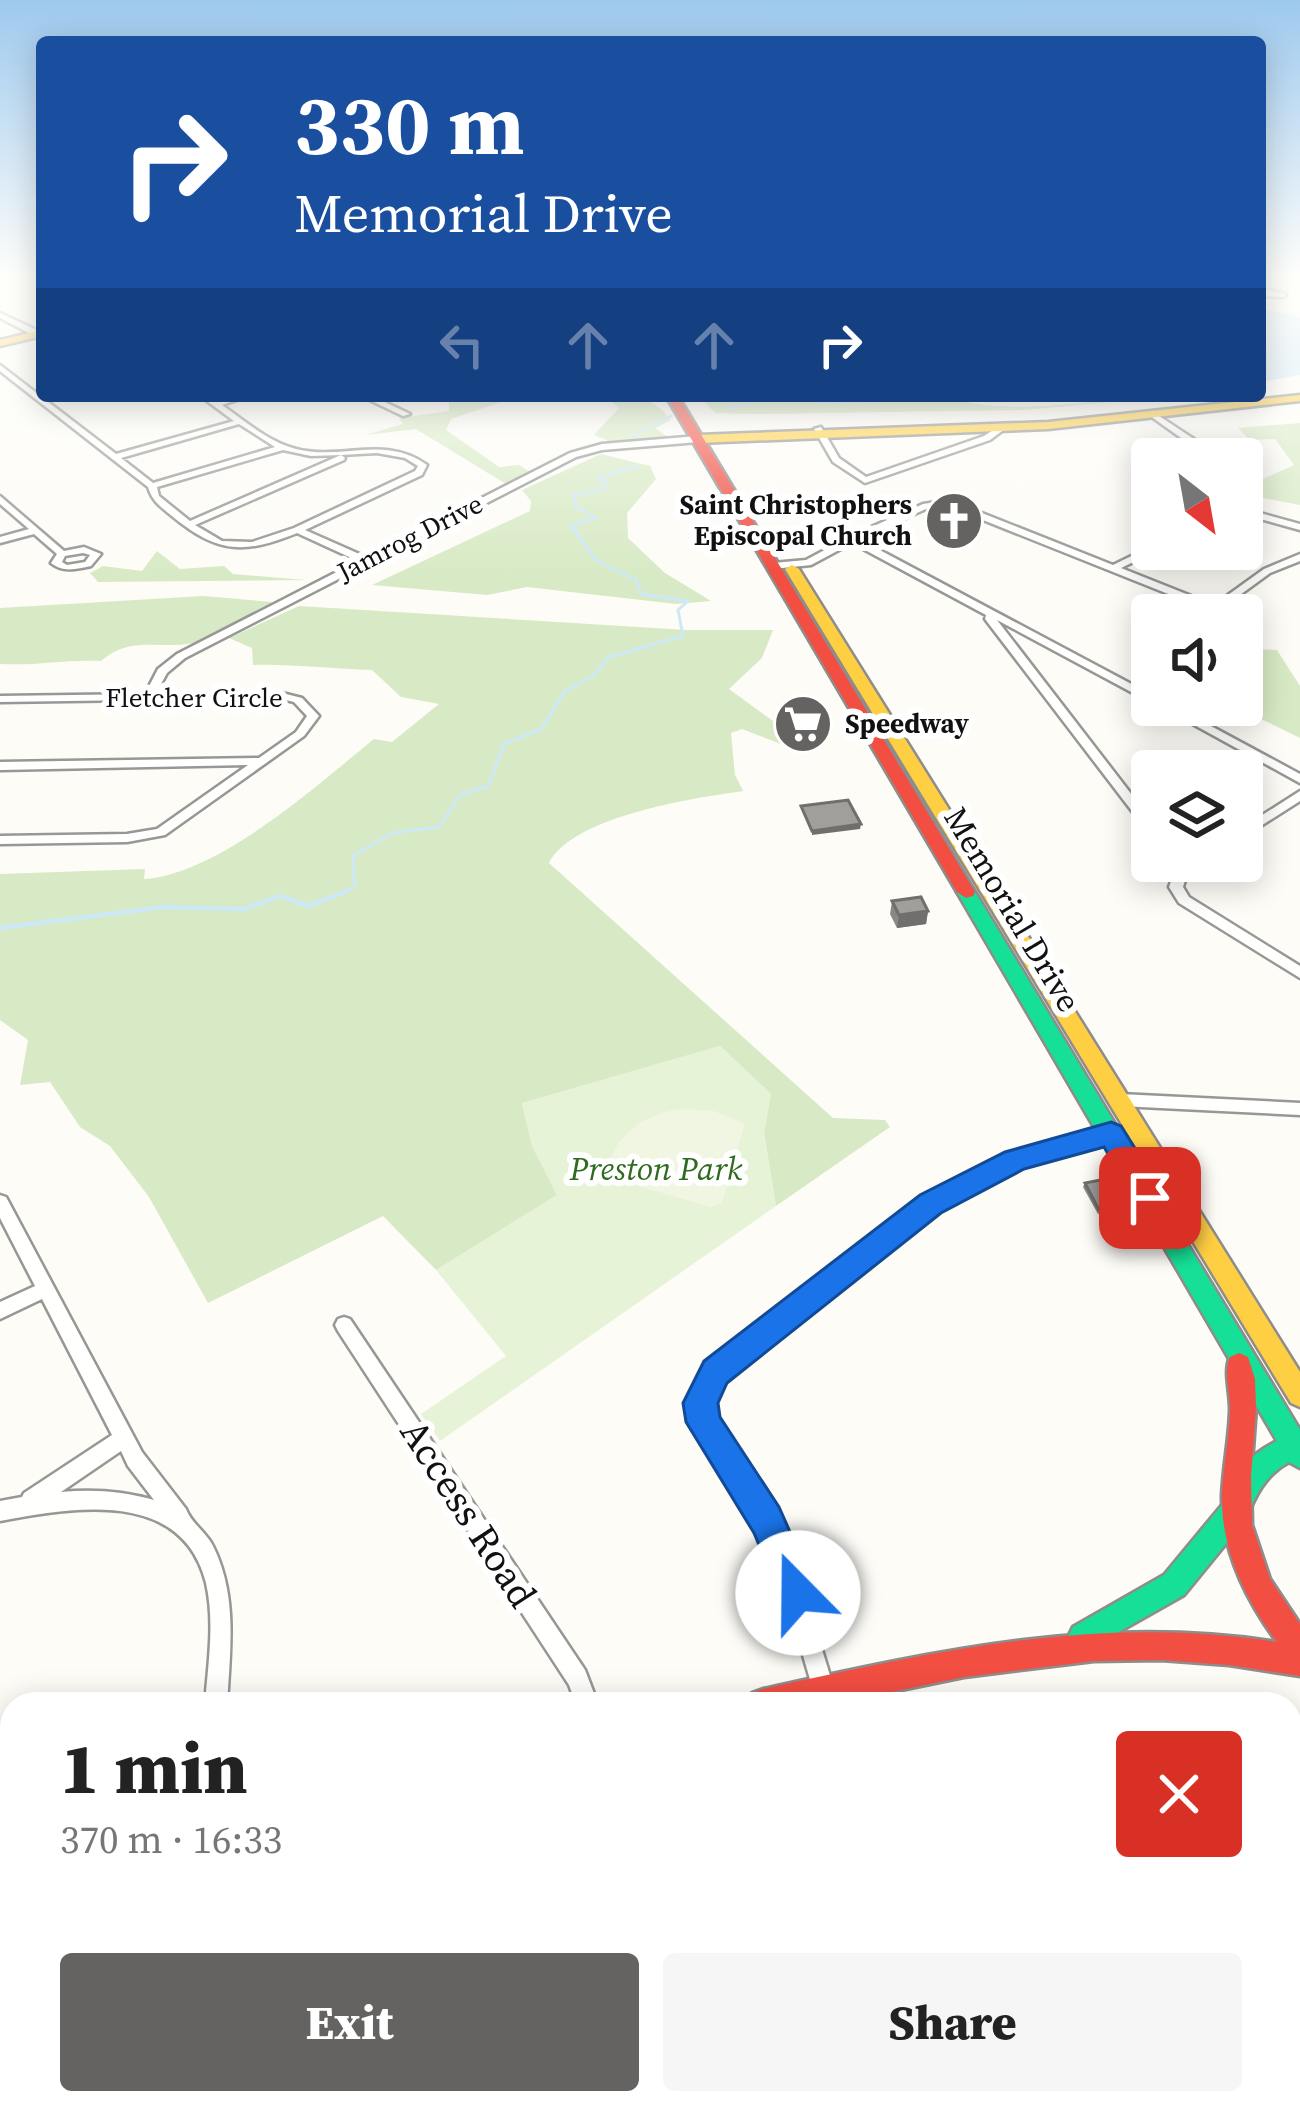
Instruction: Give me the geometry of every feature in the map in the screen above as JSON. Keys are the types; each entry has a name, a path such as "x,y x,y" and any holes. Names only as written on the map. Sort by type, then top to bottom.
{"main road":[{"path":"705,438 818,429 1001,428 1300,398"},
{"name":"Memorial Drive","path":"677,402 705,438"},
{"name":"Memorial Drive","path":"689,402 705,438 782,566 983,877 1300,1395"},
{"name":"Memorial Drive","path":"782,566 958,884 1298,1448"},
{"path":"958,884 983,877"},
{"path":"1251,1312 1300,1364"},
{"path":"1231,1336 1249,1419 1239,1452 1237,1540 1250,1580 1300,1647"},
{"path":"1071,1642 1174,1585 1265,1461 1298,1448"},
{"path":"824,1692 1071,1642 1194,1639 1300,1661"}],"street":[{"path":"11,376 36,395"},
{"path":"45,402 152,486 154,497 210,542 238,548 260,547 424,469 396,450 350,454 284,448 152,486"},
{"path":"213,402 284,448"},
{"path":"216,404 223,402"},
{"path":"379,402 406,414"},
{"path":"1156,416 1187,438"},
{"path":"115,457 242,421"},
{"path":"818,429 836,460 865,480 987,438 1001,428"},
{"name":"Jamrog Drive","path":"150,695 162,671 181,656 581,452 705,438"},
{"path":"188,525 350,454"},
{"path":"0,499 62,554"},
{"path":"782,566 808,563 926,506 949,503 1177,594"},
{"path":"1263,517 1300,527"},
{"path":"297,530 366,561"},
{"path":"0,540 33,531"},
{"path":"852,539 1131,688"},
{"path":"1241,594 1267,571 1300,557"},
{"path":"1112,569 1131,560"},
{"path":"985,611 1131,802"},
{"name":"Fletcher Circle","path":"0,699 150,695 298,700 311,712 312,721 263,761 156,833 0,840"},
{"path":"1203,726 1300,779"},
{"path":"0,766 263,761"},
{"path":"1263,820 1300,795"},
{"path":"1177,882 1175,887 1184,900 1300,974"},
{"path":"1120,1100 1300,1109"},
{"path":"824,1692 798,1593 776,1537 703,1422 700,1403 707,1384 766,1328 931,1204 1016,1160 1111,1134"},
{"path":"0,1202 124,1439 161,1498 206,1550 217,1584 216,1692"},
{"path":"0,1311 45,1289"},
{"name":"Access Road","path":"344,1325 583,1692"},
{"path":"9,1509 124,1439"},
{"path":"9,1509 109,1498 186,1522"}],"green space":[{"path":"449,402 501,402 451,419 446,430 499,467 519,465 530,472 506,484 416,429 365,435 403,424 399,418 449,411"},
{"path":"612,402 657,406 671,420 655,428 668,437 614,443 594,435 619,408"},
{"path":"705,402 968,402 1028,407 1110,402 1023,410 715,413"},
{"path":"1300,423 1300,505 1263,498 1263,479 1294,465 1275,439 1248,438 1238,428"},
{"path":"601,454 650,466 656,479 627,513 628,538 665,573 711,601 676,604 527,587 487,595 372,585 530,511 531,501 522,490"},
{"path":"157,551 180,569 224,566 233,574 306,580 98,582 90,573 103,566 142,571"},
{"path":"203,596 272,602 235,626 194,643 123,648 101,661 0,664 0,608"},
{"path":"299,606 687,630 773,630 762,658 729,689 813,750 804,753 742,729 731,733 735,775 743,791 666,804 608,821 562,847 549,863 833,1118 885,1120 890,1127 776,1206 764,1133 771,1094 720,1046 522,1103 532,1146 557,1195 436,1270 383,1216 208,1303 149,1197 110,1146 80,1127 50,1082 20,1085 28,1040 0,1020 0,874 145,869 144,879 203,862 296,803 374,739 392,742 439,704 401,697 372,670 253,665 252,648 229,638"},
{"path":"1263,650 1277,650 1300,686 1300,738 1263,720"},
{"name":"Preston Park","path":"720,1046 771,1094 764,1134 776,1206 440,1441 421,1414 506,1356 436,1270 557,1195 532,1146 522,1103"},
{"path":"680,1109 714,1111 745,1124 722,1203 711,1207 607,1177 615,1150 631,1130 653,1116"}],"building":[{"path":"848,800 861,824 812,831 801,806"},
{"path":"921,897 928,911 899,915 892,901"},
{"path":"1116,1177 1132,1205 1099,1210 1085,1183"}],"waterway":[{"path":"728,409 753,402"},
{"path":"818,402 853,402"},
{"path":"632,435 671,416"},
{"path":"345,892 355,886 353,856 392,833 439,827 460,795 488,786 504,744 541,729 565,691 593,676 609,657 683,636 678,610 688,601 641,594 636,580 596,560 571,526 596,517 576,507 573,495 603,489 606,483 598,478 637,466"},
{"path":"0,928 164,907 244,909 280,896 309,906 345,892"},
{"path":"341,894 345,892"}],"traffic: fast":[{"path":"966,892 1300,1455"},
{"path":"1239,1495 1265,1461 1300,1443"},
{"path":"1083,1637 1174,1585 1236,1509"}],"traffic: slow":[{"path":"698,439 1048,426 1300,398"},
{"path":"792,569 1300,1395"}],"traffic: jam":[{"path":"676,402 966,892"},
{"path":"1239,1365 1243,1407 1238,1525 1259,1589 1300,1647"},
{"path":"819,1692 964,1662 1094,1646 1161,1645 1300,1661"}],"place":[{"name":"Saint Christophers Episcopal Church","path":"954,521"},
{"name":"Speedway","path":"803,724"}],"route":[{"path":"798,1593 766,1520 703,1422 700,1403 716,1372 766,1328 931,1204 1016,1160 1111,1134 1150,1198"}]}
